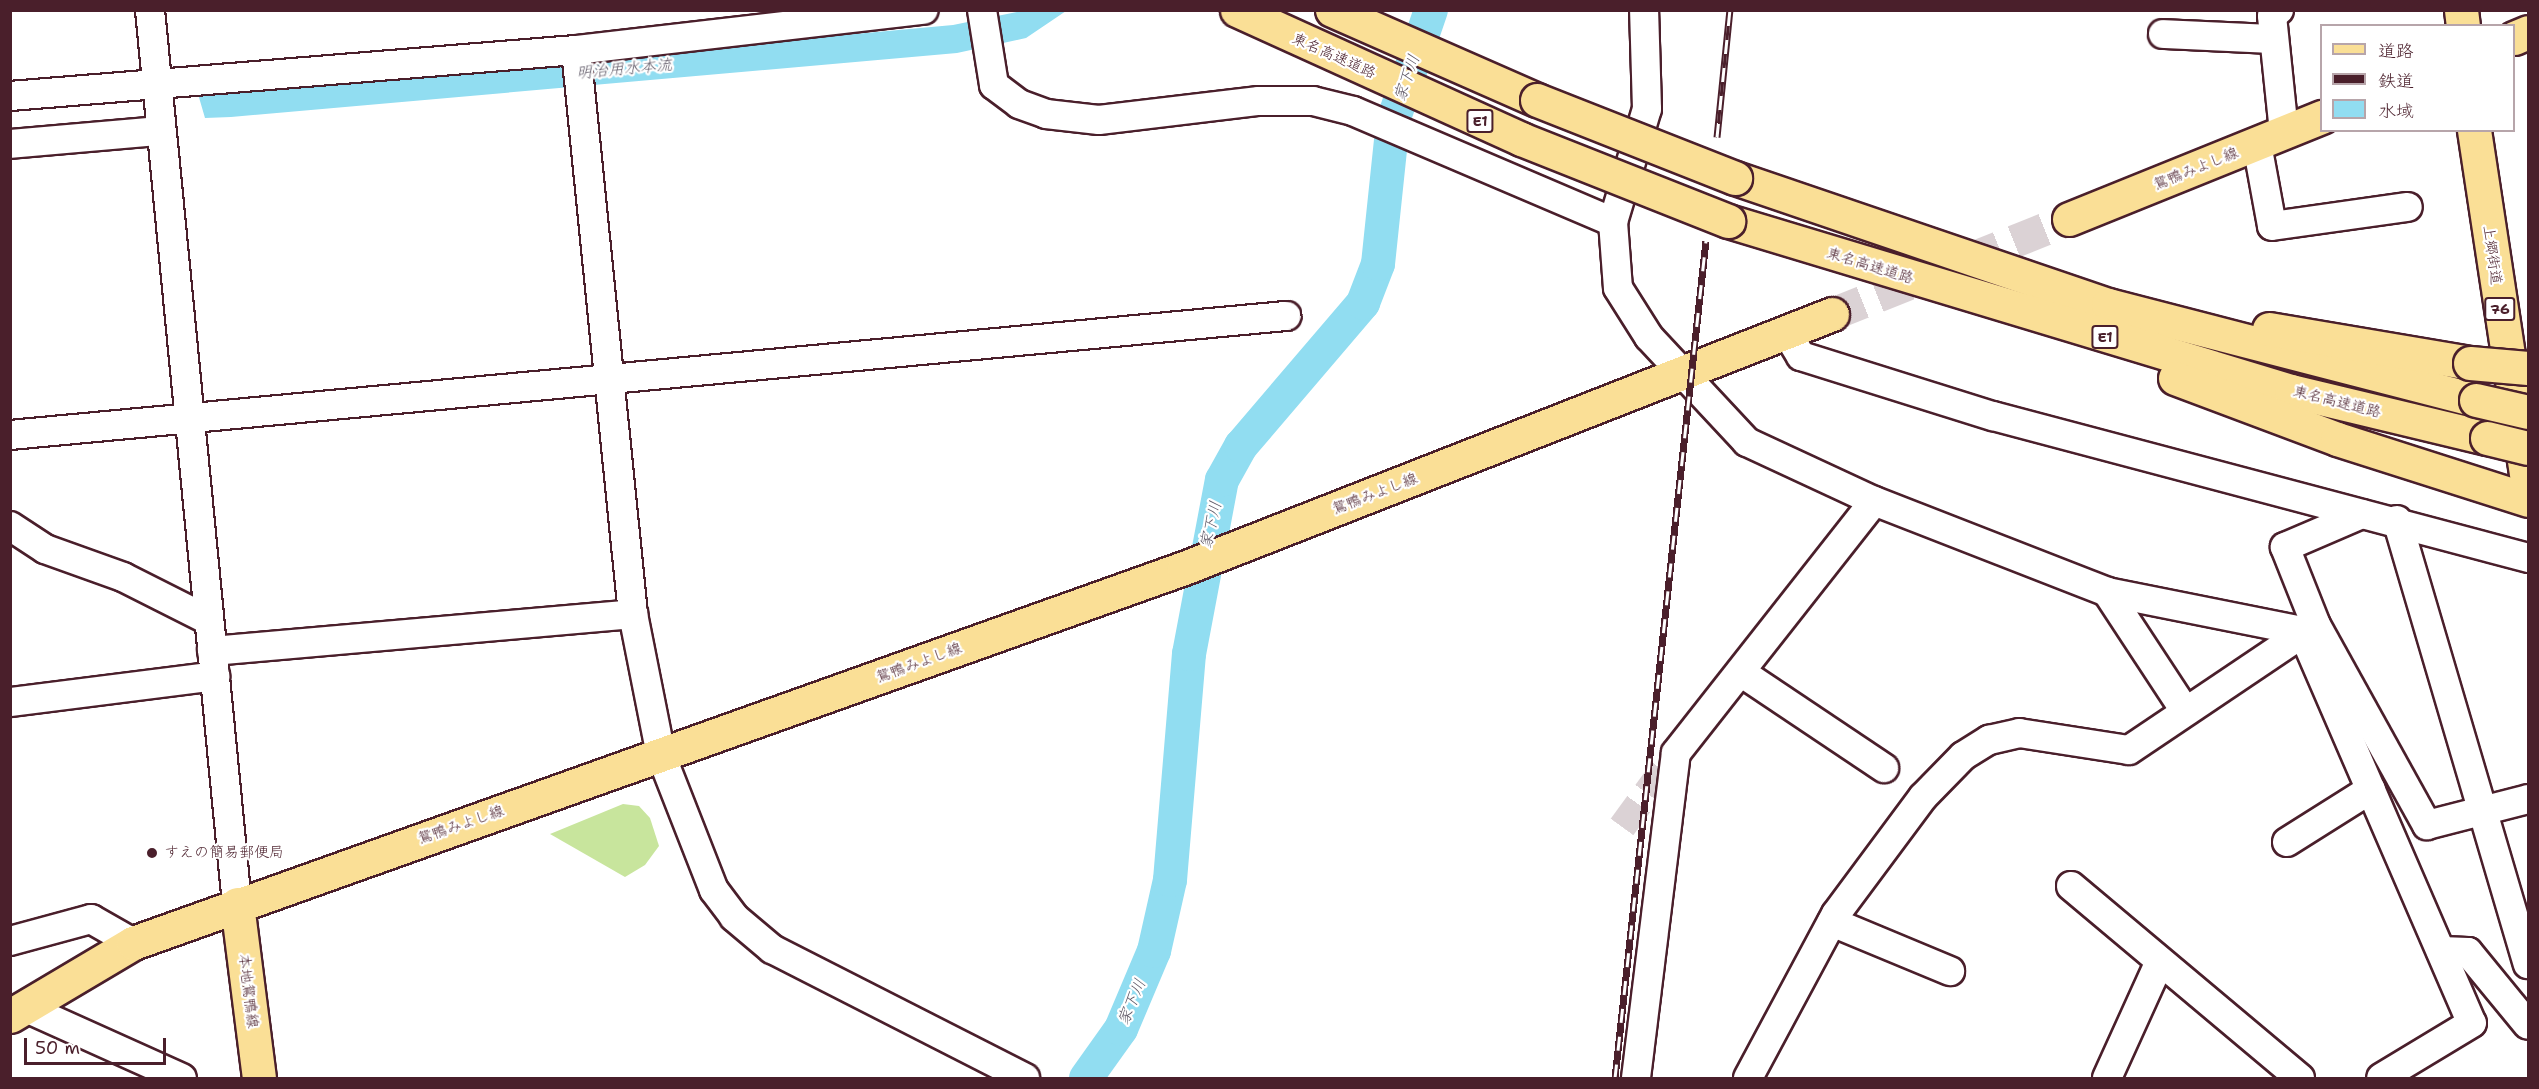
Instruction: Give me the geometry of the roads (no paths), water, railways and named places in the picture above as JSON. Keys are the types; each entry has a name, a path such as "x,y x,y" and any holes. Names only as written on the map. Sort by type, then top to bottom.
{"main road":[{"name":"東名高速道路","path":"1237,10 1521,139 1728,221 2133,346 2529,448"},
{"name":"E1","path":"1332,10 1538,100 1841,218 2108,305 2529,412"},
{"path":"1371,10 1538,100"},
{"path":"2515,38 2529,32"},
{"name":"鴛鴨みよし線","path":"2069,219 2320,118"},
{"name":"上郷街道","path":"2474,132 2529,486"},
{"path":"1841,218 1914,225 2279,332 2470,363 2529,368"},
{"name":"鴛鴨みよし線","path":"17,1011 133,943 1184,568 1832,314"},
{"path":"2133,346 2176,379 2337,439 2529,500"},
{"name":"本地鴛鴨線","path":"237,904 259,1078"}],"street":[{"path":"150,10 237,904"},
{"path":"10,96 157,86 576,50 924,10"},
{"path":"1644,10 1647,109 1613,222 1618,288 1648,337 1747,442 1874,501 2107,592 2309,628 2427,825 2529,799"},
{"path":"2279,10 2272,16 2274,39 2271,138 2272,226 2408,207"},
{"path":"982,12 986,60 994,84 1019,104 1046,114 1099,120 1260,101 1313,101 1353,111 1613,222"},
{"path":"2163,34 2274,39"},
{"path":"576,50 633,614 662,755 714,890 734,917 772,949 1025,1078"},
{"path":"10,144 160,127"},
{"path":"10,435 1286,316"},
{"path":"1787,333 1801,356 1993,416 2362,514 2397,520 2529,558"},
{"path":"1636,1078 1676,753 1743,673 1874,501"},
{"path":"2362,514 2285,547 2309,628 2371,789 2472,1023 2381,1078"},
{"path":"2397,520 2479,810 2529,964"},
{"path":"10,526 45,549 123,577 208,620"},
{"path":"2107,592 2184,709"},
{"path":"10,702 213,663 633,614"},
{"path":"1748,1078 1832,922 1923,797 1980,746 2019,733 2129,750 2184,709 2309,628"},
{"path":"1743,673 1884,768"},
{"path":"2288,842 2371,789"},
{"path":"2071,886 2300,1078"},
{"path":"10,941 91,919 133,943"},
{"path":"1832,922 1950,970"},
{"path":"2441,951 2468,952 2529,1025"},
{"path":"2107,1078 2160,961"},
{"path":"17,1011 182,1078"}],"water":[{"name":"明治用水本流","path":"1022,11 1066,11 1026,38 957,53 231,117 205,118 198,94 953,25"}],"waterway":[{"name":"家下川","path":"1086,1078 1121,1029 1154,951 1170,880 1189,654 1222,480 1241,446 1363,303 1378,264 1393,121 1431,10"}],"tunnel":[{"path":"1832,314 2069,219"},
{"path":"1622,827 1676,753"}],"railway":[{"path":"1717,137 1730,10"},
{"path":"1615,1078 1706,241"}],"place":[{"name":"すえの簡易郵便局","path":"152,853"}]}
